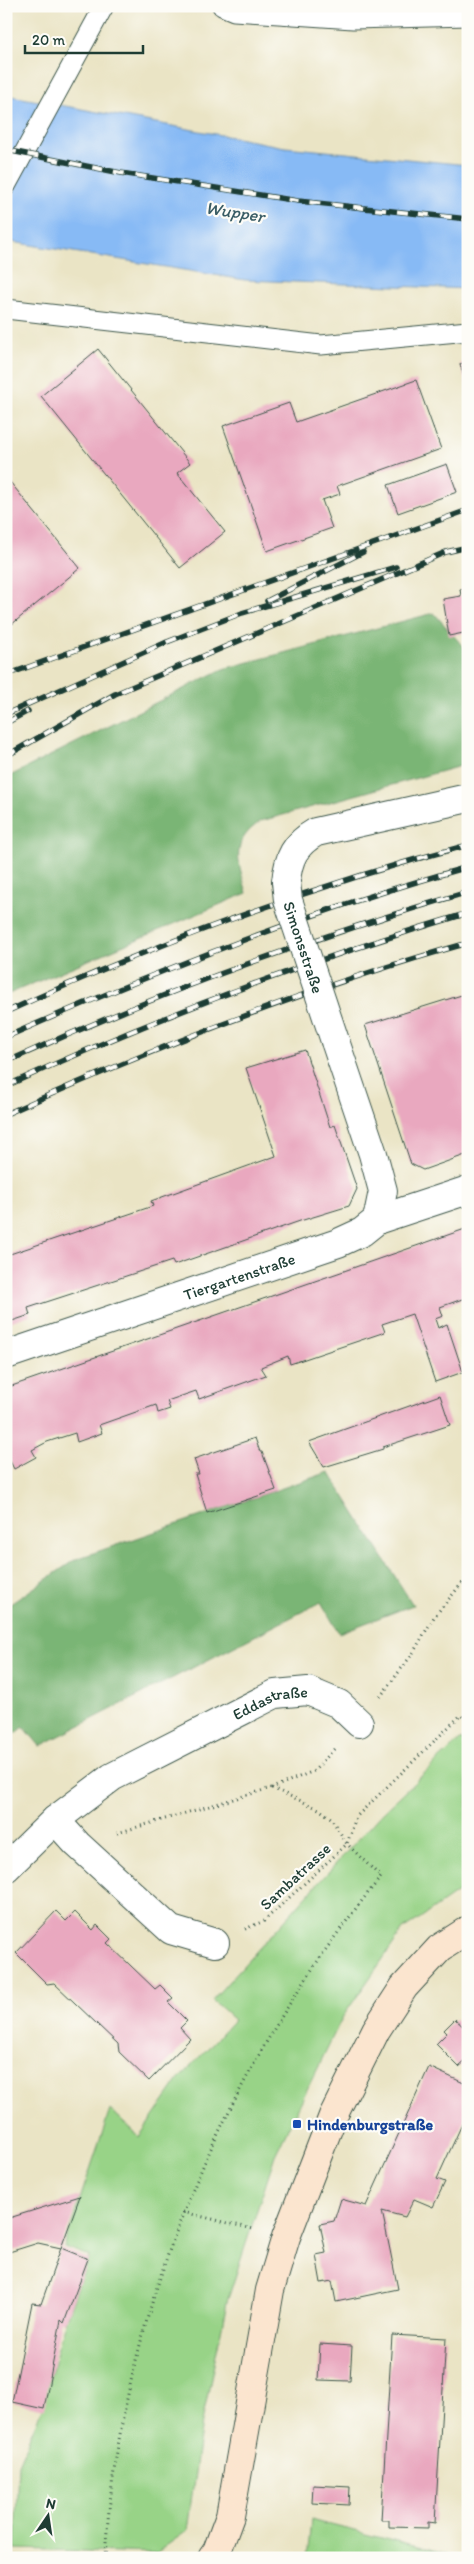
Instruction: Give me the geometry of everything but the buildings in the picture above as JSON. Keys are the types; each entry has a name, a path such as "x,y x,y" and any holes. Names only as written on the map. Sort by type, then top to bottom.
{"street":[{"name":"Simonsstraße","path":"377,1220 383,1191 373,1154 288,900 286,882 289,859 303,840 316,832 468,798"},
{"name":"Tiergartenstraße","path":"6,1356 338,1243 362,1232 377,1220 468,1190"},
{"name":"Eddastraße","path":"6,1868 55,1820 112,1777 275,1694 308,1691 339,1704 359,1723"},
{"path":"55,1820 77,1844 171,1930 215,1942"},
{"path":"212,2558 217,2552 230,2516 270,2290 286,2237 332,2116 376,2030 410,1981 440,1948 468,1930"}],"lane":[{"path":"6,186 104,6"},
{"path":"222,6 234,11 353,19 468,16"},
{"path":"6,309 321,345 468,331"}],"path":[{"path":"359,1723 413,1653 434,1617 468,1576"},
{"path":"347,1844 356,1817 461,1714 468,1723"},
{"path":"77,1844 272,1788 314,1771 337,1745"},
{"path":"272,1788 320,1810 332,1818 347,1844"},
{"name":"Sambatrasse","path":"182,2212 247,2075 309,1976 381,1877 347,1844 264,1921 215,1942"},
{"path":"105,2558 115,2465 127,2400 147,2319 182,2212 286,2237"}],"green space":[{"path":"434,613 468,652 468,764 261,821 244,837 240,845 239,862 247,893 6,995 6,778 223,669"},
{"path":"329,1472 413,1605 339,1633 321,1602 40,1746 24,1727 6,1739 6,1607 76,1559"},
{"path":"461,1739 468,1747 468,1885 403,1930 342,2018 275,2155 227,2302 202,2422 187,2531 156,2553 15,2549 18,2464 41,2411 65,2322 89,2256 64,2247 110,2110 139,2137 180,2078 234,2020 212,2000 382,1813"},
{"path":"311,2520 461,2558 307,2558"}],"water":[{"name":"Wupper","path":"6,95 285,147 468,165 468,289 245,280 6,241"}],"railway":[{"path":"6,150 121,173 298,201 468,219"},
{"path":"6,675 468,510"},
{"path":"6,756 115,694 446,552 468,547"},
{"path":"267,601 363,552"},
{"path":"6,714 167,642 242,613 396,567"},
{"path":"6,723 28,711"},
{"path":"6,1012 119,963 234,918 350,879 468,845"},
{"path":"6,1037 234,944 350,903 468,867"},
{"path":"6,1062 176,990 350,928 468,892"},
{"path":"6,1086 119,1036 234,991 350,950 468,913"},
{"path":"6,1114 119,1065 234,1020 350,979 468,943"}],"place":[{"name":"Hindenburgstraße","path":"297,2124"}]}
